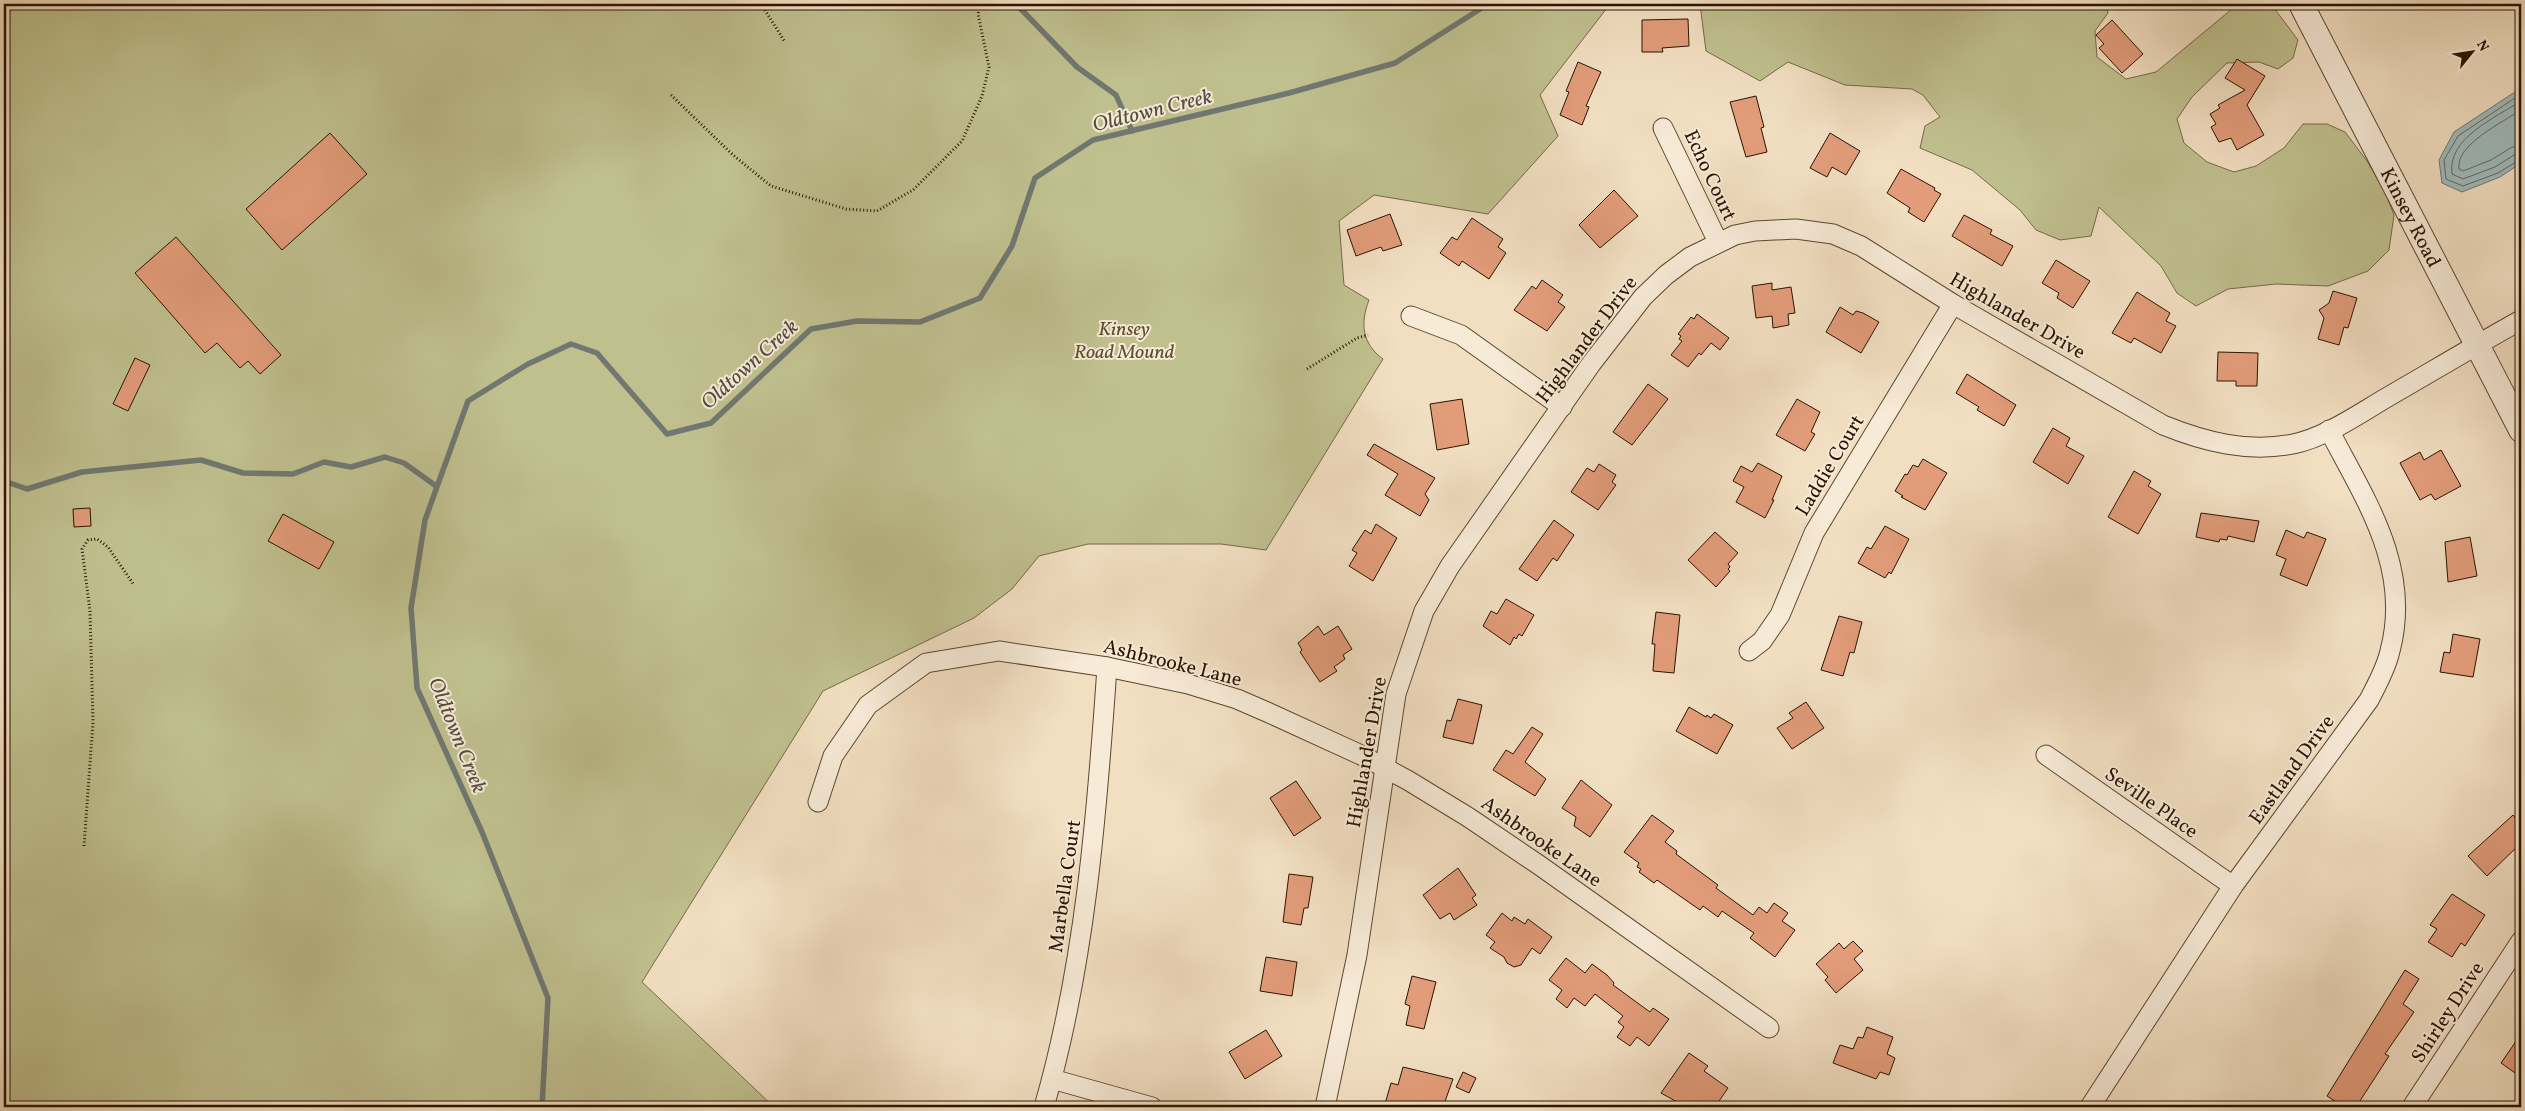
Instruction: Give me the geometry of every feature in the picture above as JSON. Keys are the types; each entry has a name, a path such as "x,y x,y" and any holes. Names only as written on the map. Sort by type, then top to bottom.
{"street":[{"name":"Kinsey Road","path":"2301,4 2521,430"},
{"name":"Echo Court","path":"1663,128 1718,242"},
{"name":"Highlander Drive","path":"1324,1107 1357,955 1396,694 1424,611 1450,566 1591,364 1643,297 1666,275 1690,257 1718,242 1755,231 1796,229 1833,234 1861,246 1953,304 2163,425 2192,437 2219,444 2269,447 2295,443 2329,430 2521,320"},
{"name":"Laddie Court","path":"1749,652 1762,641 1780,615 1814,533 1953,304"},
{"path":"1411,316 1461,335 1562,407"},
{"name":"Eastland Drive","path":"2090,1107 2233,886 2369,700 2386,666 2394,634 2397,596 2392,564 2375,519 2329,430"},
{"name":"Ashbrooke Lane","path":"818,802 833,756 868,705 926,663 999,650 1107,667 1188,684 1236,699 1384,768 1484,827 1769,1028"},
{"name":"Marbella Court","path":"1044,1107 1052,1079 1078,951 1098,803 1107,667"},
{"name":"Seville Place","path":"2046,755 2233,886"},
{"name":"Shirley Drive","path":"2412,1107 2521,941"},
{"path":"1052,1079 1152,1107"}],"path":[{"path":"4,17 16,4"},
{"path":"761,4 785,42"},
{"path":"671,95 733,155 771,186 846,209 877,211 913,190 962,141 982,96 990,67 978,14 980,4"},
{"path":"1307,369 1357,338 1368,335"},
{"path":"84,846 93,722 90,611 82,550 88,540 97,539 108,547 134,585"}],"green space":[{"name":"Kinsey Road Mound","path":"4,4 1610,4 1540,95 1558,136 1488,214 1374,195 1339,221 1344,285 1369,300 1364,317 1365,332 1371,347 1383,359 1266,550 1221,544 1088,544 1039,556 1012,589 974,618 823,691 642,982 774,1107 4,1107"},
{"path":"1700,4 2106,4 2108,13 2095,31 2097,57 2126,79 2156,72 2238,4 2271,4 2298,40 2293,58 2278,69 2259,62 2227,63 2192,97 2177,119 2184,143 2207,162 2234,172 2256,166 2284,148 2303,124 2327,124 2345,132 2367,161 2385,192 2394,215 2389,250 2368,271 2328,286 2276,284 2228,289 2196,306 2177,293 2161,266 2099,207 2091,236 2060,240 2036,230 2020,210 1972,170 1920,148 1925,126 1940,117 1923,95 1912,89 1845,85 1788,62 1760,81 1706,51"}],"water":[{"path":"2521,88 2521,163 2500,177 2462,192 2442,183 2439,160 2454,132"}],"building":[{"path":"1688,19 1689,46 1662,48 1663,52 1642,52 1642,20"},
{"path":"2112,20 2143,54 2122,73 2099,48 2104,44 2096,35"},
{"path":"2237,59 2265,76 2247,105 2264,135 2237,150 2231,138 2219,142 2211,127 2216,124 2210,114 2220,108 2218,105 2245,90 2225,78"},
{"path":"1578,62 1601,72 1586,106 1589,107 1582,125 1560,115 1569,92 1566,91"},
{"path":"1756,96 1764,127 1761,128 1767,152 1746,157 1730,102"},
{"path":"330,133 367,174 282,250 246,209"},
{"path":"1830,133 1860,151 1846,175 1832,167 1827,177 1810,168"},
{"path":"1901,169 1935,188 1934,190 1941,194 1924,222 1908,212 1910,208 1887,193"},
{"path":"1614,190 1638,216 1600,248 1579,225"},
{"path":"1390,214 1402,245 1383,251 1381,247 1356,256 1347,230"},
{"path":"1964,215 1992,230 1990,234 2013,246 2002,266 1952,236"},
{"path":"1472,218 1503,239 1498,247 1506,253 1489,279 1462,261 1459,266 1440,253 1452,237 1457,240"},
{"path":"176,237 281,355 260,374 248,361 240,368 217,343 205,353 135,273"},
{"path":"2056,260 2090,281 2073,308 2057,298 2059,293 2042,283"},
{"path":"1542,280 1563,295 1558,302 1565,307 1547,331 1514,310 1532,286 1536,289"},
{"path":"1772,283 1772,290 1791,287 1795,313 1788,314 1789,325 1773,328 1772,316 1756,318 1752,286"},
{"path":"2333,291 2357,298 2348,328 2344,327 2339,345 2318,339 2324,318 2319,310 2329,303"},
{"path":"2137,292 2170,313 2166,321 2176,326 2161,353 2134,338 2131,343 2112,333"},
{"path":"1840,307 1853,315 1856,311 1879,322 1861,353 1826,332"},
{"path":"1697,314 1729,338 1720,350 1711,343 1701,355 1699,353 1688,367 1671,355 1682,341 1679,339 1681,336 1678,334 1691,317 1694,319"},
{"path":"2218,352 2258,353 2257,386 2236,386 2236,381 2217,381"},
{"path":"135,358 150,365 128,411 113,404"},
{"path":"1967,374 2016,405 2004,426 1977,410 1979,407 1956,393"},
{"path":"1648,384 1668,399 1632,445 1613,432"},
{"path":"1462,399 1469,444 1437,450 1430,404"},
{"path":"1797,399 1820,412 1811,432 1815,434 1805,451 1776,435"},
{"path":"2053,428 2070,438 2066,446 2084,456 2068,484 2033,462"},
{"path":"1374,444 1435,478 1425,494 1429,500 1420,516 1385,495 1398,474 1367,455"},
{"path":"2441,450 2461,486 2435,500 2431,494 2420,500 2400,463 2420,452 2424,460"},
{"path":"1923,459 1947,473 1925,510 1901,497 1903,496 1895,491 1905,474 1907,475 1913,465 1918,467"},
{"path":"1758,463 1782,476 1772,500 1774,500 1765,518 1736,502 1744,487 1733,481 1741,466 1752,472"},
{"path":"1599,464 1616,475 1612,482 1616,485 1598,510 1571,492 1587,468 1594,472"},
{"path":"2134,471 2151,481 2148,486 2161,494 2138,534 2108,517"},
{"path":"90,508 91,526 74,527 73,509"},
{"path":"2201,513 2259,521 2254,542 2228,536 2227,540 2220,539 2219,542 2196,537"},
{"path":"283,514 334,542 319,569 268,541"},
{"path":"1554,520 1574,535 1557,561 1553,558 1537,581 1519,569"},
{"path":"1376,524 1397,538 1373,581 1349,566 1357,553 1352,550 1365,530 1371,534"},
{"path":"1885,526 1909,539 1891,574 1889,572 1885,578 1858,563 1867,547 1871,549"},
{"path":"2286,530 2304,538 2307,532 2326,539 2307,586 2280,575 2286,559 2276,555"},
{"path":"1715,532 1738,553 1728,564 1730,571 1716,587 1688,560"},
{"path":"2470,537 2477,576 2448,582 2445,542"},
{"path":"1506,599 1534,615 1522,636 1519,634 1516,639 1514,637 1510,645 1483,626 1491,611 1497,614"},
{"path":"1656,612 1680,615 1674,673 1653,671 1655,644 1652,644"},
{"path":"1839,616 1862,622 1854,653 1850,652 1843,676 1821,670"},
{"path":"1318,626 1324,635 1338,626 1352,649 1343,655 1345,659 1334,667 1337,671 1320,682 1300,652 1302,650 1298,643"},
{"path":"2453,634 2480,639 2473,677 2440,672 2444,652 2450,653"},
{"path":"1458,699 1482,705 1473,744 1443,737 1447,720 1451,721"},
{"path":"1806,702 1824,728 1792,749 1777,728 1793,718 1789,713"},
{"path":"1689,707 1706,717 1707,715 1711,718 1714,714 1733,725 1717,754 1676,731"},
{"path":"1532,727 1543,734 1525,762 1546,779 1535,796 1493,770 1506,750 1513,754"},
{"path":"1581,780 1612,805 1590,837 1574,826 1576,817 1562,808"},
{"path":"1296,781 1321,818 1294,836 1270,798"},
{"path":"1652,815 1674,831 1665,842 1677,851 1676,854 1718,885 1716,888 1753,915 1759,907 1767,913 1774,903 1788,913 1782,921 1795,930 1775,957 1750,938 1754,933 1722,911 1718,917 1703,906 1700,910 1657,880 1654,883 1639,872 1641,869 1637,867 1639,863 1624,852"},
{"path":"2513,815 2521,825 2521,843 2487,876 2468,856"},
{"path":"1458,868 1476,895 1472,898 1477,905 1454,920 1450,913 1440,919 1423,895"},
{"path":"1289,874 1313,877 1308,908 1304,908 1301,925 1283,922"},
{"path":"2452,894 2485,915 2465,946 2461,943 2452,957 2428,942 2437,929 2430,925"},
{"path":"1502,913 1512,921 1514,917 1525,924 1528,919 1552,937 1540,954 1532,948 1521,965 1514,967 1507,963 1504,957 1490,948 1495,942 1486,935"},
{"path":"1853,941 1863,951 1854,959 1863,970 1836,993 1825,980 1828,977 1816,964 1839,943 1844,949"},
{"path":"1266,957 1297,962 1292,996 1260,991"},
{"path":"1566,958 1585,973 1592,964 1607,975 1614,983 1613,985 1650,1012 1653,1008 1669,1019 1649,1046 1637,1037 1630,1046 1617,1037 1624,1027 1618,1022 1623,1016 1595,994 1585,1006 1574,998 1567,1008 1556,999 1562,990 1549,980"},
{"path":"2405,970 2419,979 2403,1004 2414,1012 2385,1054 2389,1056 2356,1107 2344,1107 2327,1096"},
{"path":"1412,976 1436,982 1424,1029 1406,1025 1410,1006 1405,1004"},
{"path":"1867,1027 1893,1037 1887,1054 1895,1058 1889,1075 1880,1072 1876,1079 1833,1063 1840,1045 1853,1049 1858,1037 1863,1038"},
{"path":"1266,1030 1282,1056 1245,1079 1229,1052"},
{"path":"2521,1034 2521,1077 2501,1063"},
{"path":"1689,1053 1708,1066 1704,1071 1728,1088 1715,1107 1686,1107 1661,1093"},
{"path":"1403,1067 1453,1079 1443,1107 1395,1107 1385,1104 1391,1083 1398,1085"},
{"path":"1463,1072 1476,1078 1469,1093 1456,1087"}],"waterway":[{"path":"1016,4 1077,67 1116,95 1132,131"},
{"name":"Oldtown Creek","path":"542,1107 548,998 482,832 417,688 411,608 425,520 468,401 528,364 571,344 597,353 667,434 711,423 811,329 857,321 920,322 980,298 1012,246 1035,178 1093,140 1289,93 1395,63 1488,4"},
{"path":"4,481 27,489 82,472 201,460 243,473 293,474 324,462 351,467 385,457 404,463 436,486"}]}
